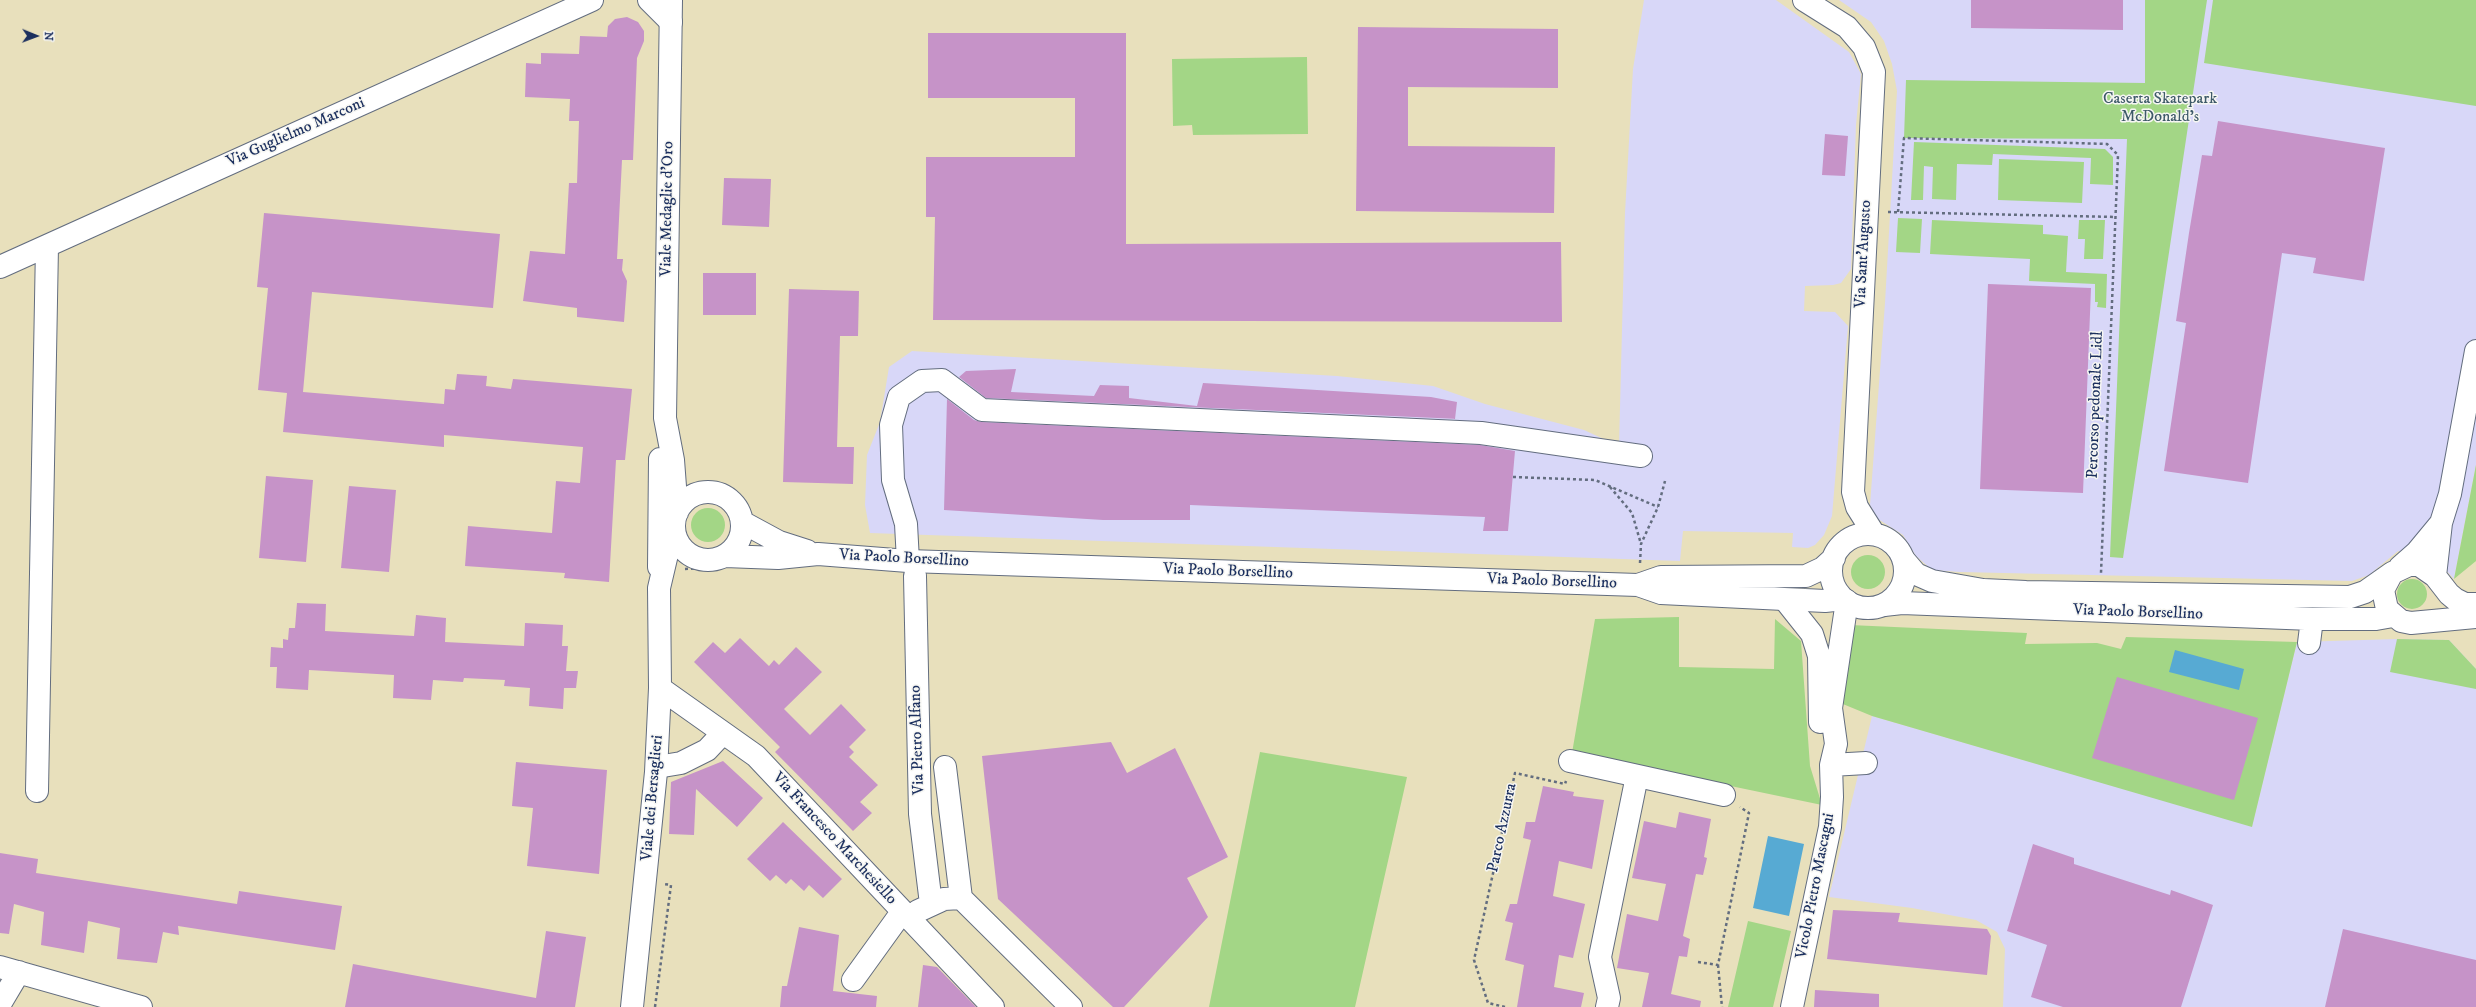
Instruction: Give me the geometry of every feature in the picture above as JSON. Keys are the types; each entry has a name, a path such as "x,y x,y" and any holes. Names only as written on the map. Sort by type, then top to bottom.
{"street":[{"name":"Via Guglielmo Marconi","path":"0,267 592,0"},
{"path":"649,0 671,22"},
{"name":"Viale Medaglie d'Oro","path":"659,588 660,460 665,418 671,0"},
{"name":"Via Sant'Augusto","path":"1804,0 1847,27 1864,47 1874,72 1853,492 1857,507 1874,534"},
{"path":"37,791 47,246"},
{"path":"2452,598 2441,523 2450,494 2476,351"},
{"name":"Via Pietro Alfano","path":"931,904 920,814 912,569 906,524 893,480 892,425 899,397 922,381 942,380 982,410 1481,433 1641,456"},
{"name":"Viale Medaglie d'Oro","path":"665,418 672,460 677,514"},
{"path":"713,492 723,495 732,502 739,511 742,522 739,541 724,556 709,560 694,557 686,552 676,538 674,526 677,514 683,504 691,497 702,493 713,492"},
{"name":"Via Paolo Borsellino","path":"742,522 779,542 818,554 912,569 1638,585 1661,593 1785,600 1845,600"},
{"name":"Via Paolo Borsellino","path":"1904,560 1916,574 1932,581 1983,590 2350,597 2365,592 2396,570 2417,552 2441,523"},
{"path":"1874,534 1889,540 1900,553 1904,560 1904,581 1899,591 1884,605 1865,608 1845,600 1833,580 1834,558 1842,546 1854,537 1874,534"},
{"name":"Viale dei Bersaglieri","path":"632,1007 657,767 660,688 659,588 667,554 676,538"},
{"name":"Via Paolo Borsellino","path":"724,556 778,558 818,554"},
{"path":"659,588 675,569 694,557"},
{"name":"Via Paolo Borsellino","path":"1638,585 1661,576 1806,576 1823,568 1834,558"},
{"path":"2452,598 2440,603 2432,615 2420,622 2401,621 2393,616 2384,599 2383,590 2396,570 2419,565 2452,598 2465,604 2476,604"},
{"path":"2420,622 2452,598"},
{"name":"Vicolo Pietro Mascagni","path":"1785,600 1812,634 1819,656 1818,696 1821,748 1831,765"},
{"name":"Vicolo Pietro Mascagni","path":"1792,1007 1830,827 1832,797 1831,765 1836,744 1831,708 1845,600"},
{"name":"Via Paolo Borsellino","path":"1884,605 1902,603 2312,619 2370,619 2393,616"},
{"path":"2309,643 2312,619"},
{"name":"Via Francesco Marchesiello","path":"660,688 722,734 756,756 901,917 993,1007"},
{"path":"657,767 681,763 707,750 722,734"},
{"path":"1570,762 1724,794"},
{"path":"1831,765 1866,763"},
{"name":"Via Pietro Alfano","path":"945,767 961,898"},
{"path":"1607,1007 1609,998 1600,957 1637,776"},
{"path":"853,980 901,917 944,899 961,898 1071,1007"},
{"path":"4,1004 10,969 140,1007"}],"path":[{"name":"Percorso pedonale Lidl","path":"1898,212 1904,138 2107,144 2118,155 2100,593"},
{"path":"1866,211 2116,217"},
{"path":"1513,477 1595,480 1658,507"},
{"path":"1641,544 1658,507 1665,481"},
{"path":"1608,485 1632,513 1641,544 1638,585"},
{"name":"Parco Azzurra","path":"1505,1007 1488,1003 1474,960 1515,773 1565,784 1570,762"},
{"path":"1722,1007 1718,965 1749,814 1724,794"},
{"path":"1698,962 1718,965"}],"shaded area":[{"path":"1644,0 1776,0 1849,52 1861,74 1856,125 1851,269 1841,283 1833,285 1805,286 1804,311 1835,312 1848,326 1832,516 1824,535 1815,545 1808,548 1792,547 1793,533 1683,531 1680,561 870,533 865,505 867,455 880,422 889,367 912,351 1337,376 1433,386 1485,404 1584,430 1619,446 1625,213 1633,69"},
{"path":"1839,0 2476,0 2476,465 2454,579 2440,564 2398,551 2369,575 2352,581 1960,572 1932,570 1916,556 1903,535 1878,519 1870,505 1885,303 1897,91 1892,64 1884,41 1871,22"},
{"path":"2397,639 2449,640 2476,669 2476,1007 2003,1007 2005,949 1997,932 1976,920 1912,908 1829,897 1872,716 2252,826 2297,642"}],"green space":[{"name":"Caserta Skatepark McDonald's","path":"2145,0 2207,0 2123,558 2110,557 2127,139 1904,138 1906,80 2145,83"},
{"path":"2213,0 2476,0 2476,106 2204,63"},
{"path":"1307,57 1308,134 1193,135 1192,125 1173,126 1172,59"},
{"path":"1914,142 2105,149 2113,157 2113,185 2090,184 2091,158 1993,154 1992,165 1957,164 1956,200 1932,199 1933,167 1924,166 1923,200 1911,200"},
{"path":"1999,159 2084,162 2082,203 1998,200"},
{"path":"1898,218 1922,219 1920,253 1896,252"},
{"path":"1932,220 2043,225 2043,234 2068,236 2066,272 2107,274 2106,308 2097,307 2098,302 2095,302 2095,284 2029,281 2030,259 1930,254"},
{"path":"2079,220 2105,220 2103,259 2084,259 2085,239 2078,239"},
{"path":"2476,465 2476,561 2454,579"},
{"path":"705,508 711,508 720,513 724,519 724,531 720,537 711,542 705,542 696,537 691,528 691,522 696,513"},
{"path":"1871,555 1880,560 1884,565 1884,579 1880,584 1875,588 1865,589 1861,588 1852,579 1851,569 1852,565 1861,556"},
{"path":"2412,579 2423,583 2427,594 2423,605 2412,609 2401,605 2397,594 2401,583"},
{"path":"1679,617 1679,667 1774,669 1775,619 1801,641 1810,766 1822,805 1572,753 1595,619"},
{"path":"1850,625 2027,633 2025,644 2097,643 2121,649 2126,637 2297,642 2252,827 1872,716 1838,702"},
{"path":"2397,639 2449,640 2476,669 2476,689 2390,672"},
{"path":"1260,752 1407,777 1355,1007 1209,1007"},
{"path":"1748,921 1791,931 1773,1007 1728,1007"}],"water":[{"path":"2175,650 2244,669 2239,690 2169,672"},
{"path":"1768,836 1804,844 1789,916 1753,908"}],"building":[{"path":"1971,0 2123,0 2123,30 1971,28"},
{"path":"627,17 638,22 644,31 644,41 637,58 633,160 622,160 617,259 623,259 622,270 627,281 624,322 577,317 577,308 523,301 530,251 565,254 569,183 577,183 579,121 569,121 570,99 525,97 526,63 541,64 541,53 579,54 580,36 607,37 608,26 615,19"},
{"path":"1358,27 1558,29 1558,88 1408,87 1408,146 1555,147 1554,213 1356,211"},
{"path":"928,33 1126,33 1126,244 1561,242 1562,322 933,320 935,217 926,217 926,157 1075,157 1075,98 928,98"},
{"path":"2218,121 2385,148 2364,281 2313,273 2316,258 2282,253 2248,483 2164,471 2186,323 2176,321 2189,233 2202,155 2212,156"},
{"path":"1825,134 1848,136 1845,176 1822,175"},
{"path":"724,178 771,179 769,227 722,225"},
{"path":"264,213 500,234 493,308 312,292 303,392 444,404 445,389 455,390 457,374 487,376 486,386 511,389 513,379 632,389 625,460 616,460 609,582 564,578 565,573 465,566 468,526 552,533 556,481 580,483 583,447 444,435 444,447 283,432 287,393 258,390 268,288 257,287"},
{"path":"703,273 756,273 756,315 703,315"},
{"path":"1988,284 2091,288 2083,493 1980,489"},
{"path":"789,289 859,291 858,336 840,336 837,447 854,447 853,484 783,482"},
{"path":"1016,369 1011,392 1094,396 1100,385 1129,386 1129,398 1197,406 1203,383 1431,397 1457,402 1455,419 986,398 959,377 966,371"},
{"path":"947,399 974,420 981,422 1480,445 1515,451 1508,531 1483,531 1485,517 1190,505 1190,520 1103,520 944,510"},
{"path":"266,476 313,480 306,562 259,558"},
{"path":"349,486 396,490 389,572 341,568"},
{"path":"297,603 326,604 325,631 414,636 416,615 446,618 445,642 524,646 525,623 563,625 562,646 568,646 566,671 578,671 576,688 564,688 563,709 529,706 530,688 504,686 505,680 464,678 463,682 433,680 431,700 393,698 394,675 309,670 308,690 276,688 277,667 270,667 271,647 283,648 283,639 288,640 289,628 295,628"},
{"path":"740,638 769,666 774,660 779,665 796,647 822,672 784,709 810,735 841,704 866,730 849,747 854,752 849,757 878,785 860,802 872,813 853,831 775,752 780,747 694,662 713,642 725,653"},
{"path":"2117,677 2258,718 2234,800 2092,758"},
{"path":"1111,742 1127,773 1175,748 1228,857 1187,878 1208,917 1124,1007 1113,1007 998,899 982,756"},
{"path":"723,761 763,798 737,827 696,789 694,835 669,834 671,782"},
{"path":"516,762 607,770 599,874 527,866 533,808 512,806"},
{"path":"1543,786 1574,792 1573,796 1604,800 1592,869 1559,861 1553,896 1585,904 1573,958 1559,955 1554,987 1584,993 1581,1007 1517,1007 1524,965 1505,960 1513,923 1505,921 1510,904 1517,904 1531,840 1523,838 1526,822 1535,822"},
{"path":"1679,812 1711,819 1704,857 1707,858 1703,875 1696,874 1683,936 1690,939 1687,957 1679,956 1671,994 1701,1001 1700,1007 1642,1007 1649,973 1617,968 1627,914 1658,921 1666,884 1632,878 1644,821 1676,828"},
{"path":"783,822 842,879 823,898 809,885 804,891 791,879 786,884 776,875 770,881 747,859"},
{"path":"2033,844 2074,858 2074,864 2170,895 2171,890 2213,905 2181,1007 2063,1007 2031,997 2047,945 2007,931"},
{"path":"0,853 38,859 36,873 237,904 239,891 342,906 335,950 178,926 179,935 163,932 157,963 117,959 120,928 88,921 84,953 41,945 44,912 14,904 9,934 0,933"},
{"path":"1833,910 1900,913 1898,922 1987,929 1991,936 1987,975 1827,959"},
{"path":"799,927 839,935 833,991 877,996 876,1007 780,1007 782,986 787,986"},
{"path":"2343,929 2476,960 2476,1007 2325,1007"},
{"path":"546,931 586,937 575,1007 345,1007 353,964 536,998"},
{"path":"923,965 937,967 976,1007 918,1007"},
{"path":"1815,990 1879,994 1879,1007 1814,1007"}]}
